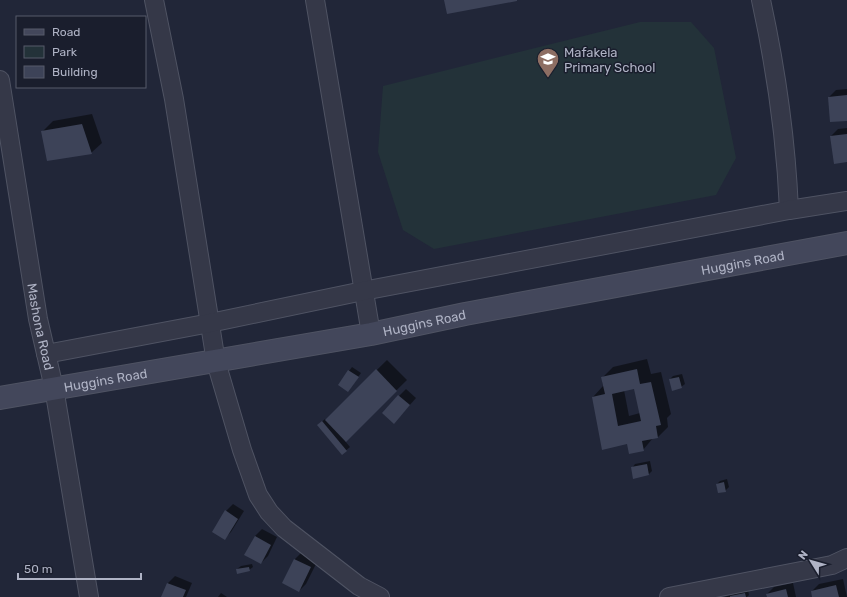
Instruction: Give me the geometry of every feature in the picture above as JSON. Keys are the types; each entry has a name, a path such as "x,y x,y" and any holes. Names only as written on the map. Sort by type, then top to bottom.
{"street":[{"path":"154,0 174,100 216,362 242,450 258,494 269,512 284,528 356,592 380,597"},
{"path":"315,0 371,334"},
{"path":"761,0 773,58 787,169 788,210"},
{"name":"Mashona Road","path":"0,80 38,320 54,388 89,597"},
{"path":"46,354 210,323 363,291 788,210 847,201"},
{"name":"Huggins Road","path":"0,398 216,362 371,334 465,314 847,243"},
{"path":"669,597 832,565 847,558"}],"green space":[{"path":"640,22 691,22 714,48 736,158 716,195 434,249 403,230 378,152 383,86"}],"building":[{"path":"444,0 517,0 517,1 447,14"},
{"path":"847,95 847,121 830,122 828,97"},
{"path":"82,124 92,154 47,161 41,131"},
{"path":"847,134 847,162 834,164 830,136"},
{"path":"376,369 397,391 346,442 325,420"},
{"path":"637,369 640,384 651,382 661,425 656,426 658,438 642,441 644,451 629,454 627,444 602,450 592,397 605,394 601,377","holes":["634,389 641,421 618,426 612,394"]},
{"path":"348,370 359,377 348,392 338,385"},
{"path":"679,377 682,388 672,391 669,379"},
{"path":"398,395 410,405 394,424 382,413"},
{"path":"322,421 347,451 342,455 317,425"},
{"path":"647,464 649,475 633,479 631,467"},
{"path":"724,482 726,492 718,493 716,484"},
{"path":"225,510 238,519 225,540 212,532"},
{"path":"255,536 271,545 261,564 244,555"},
{"path":"294,559 311,567 299,592 282,583"},
{"path":"249,567 250,571 237,574 236,569"},
{"path":"167,583 186,590 183,597 161,597"},
{"path":"836,585 839,597 812,597 811,591"},
{"path":"786,589 788,597 767,597 766,594"},
{"path":"745,593 746,597 730,597 730,596"}],"place":[{"name":"Mafakela Primary School","path":"548,78"}]}
